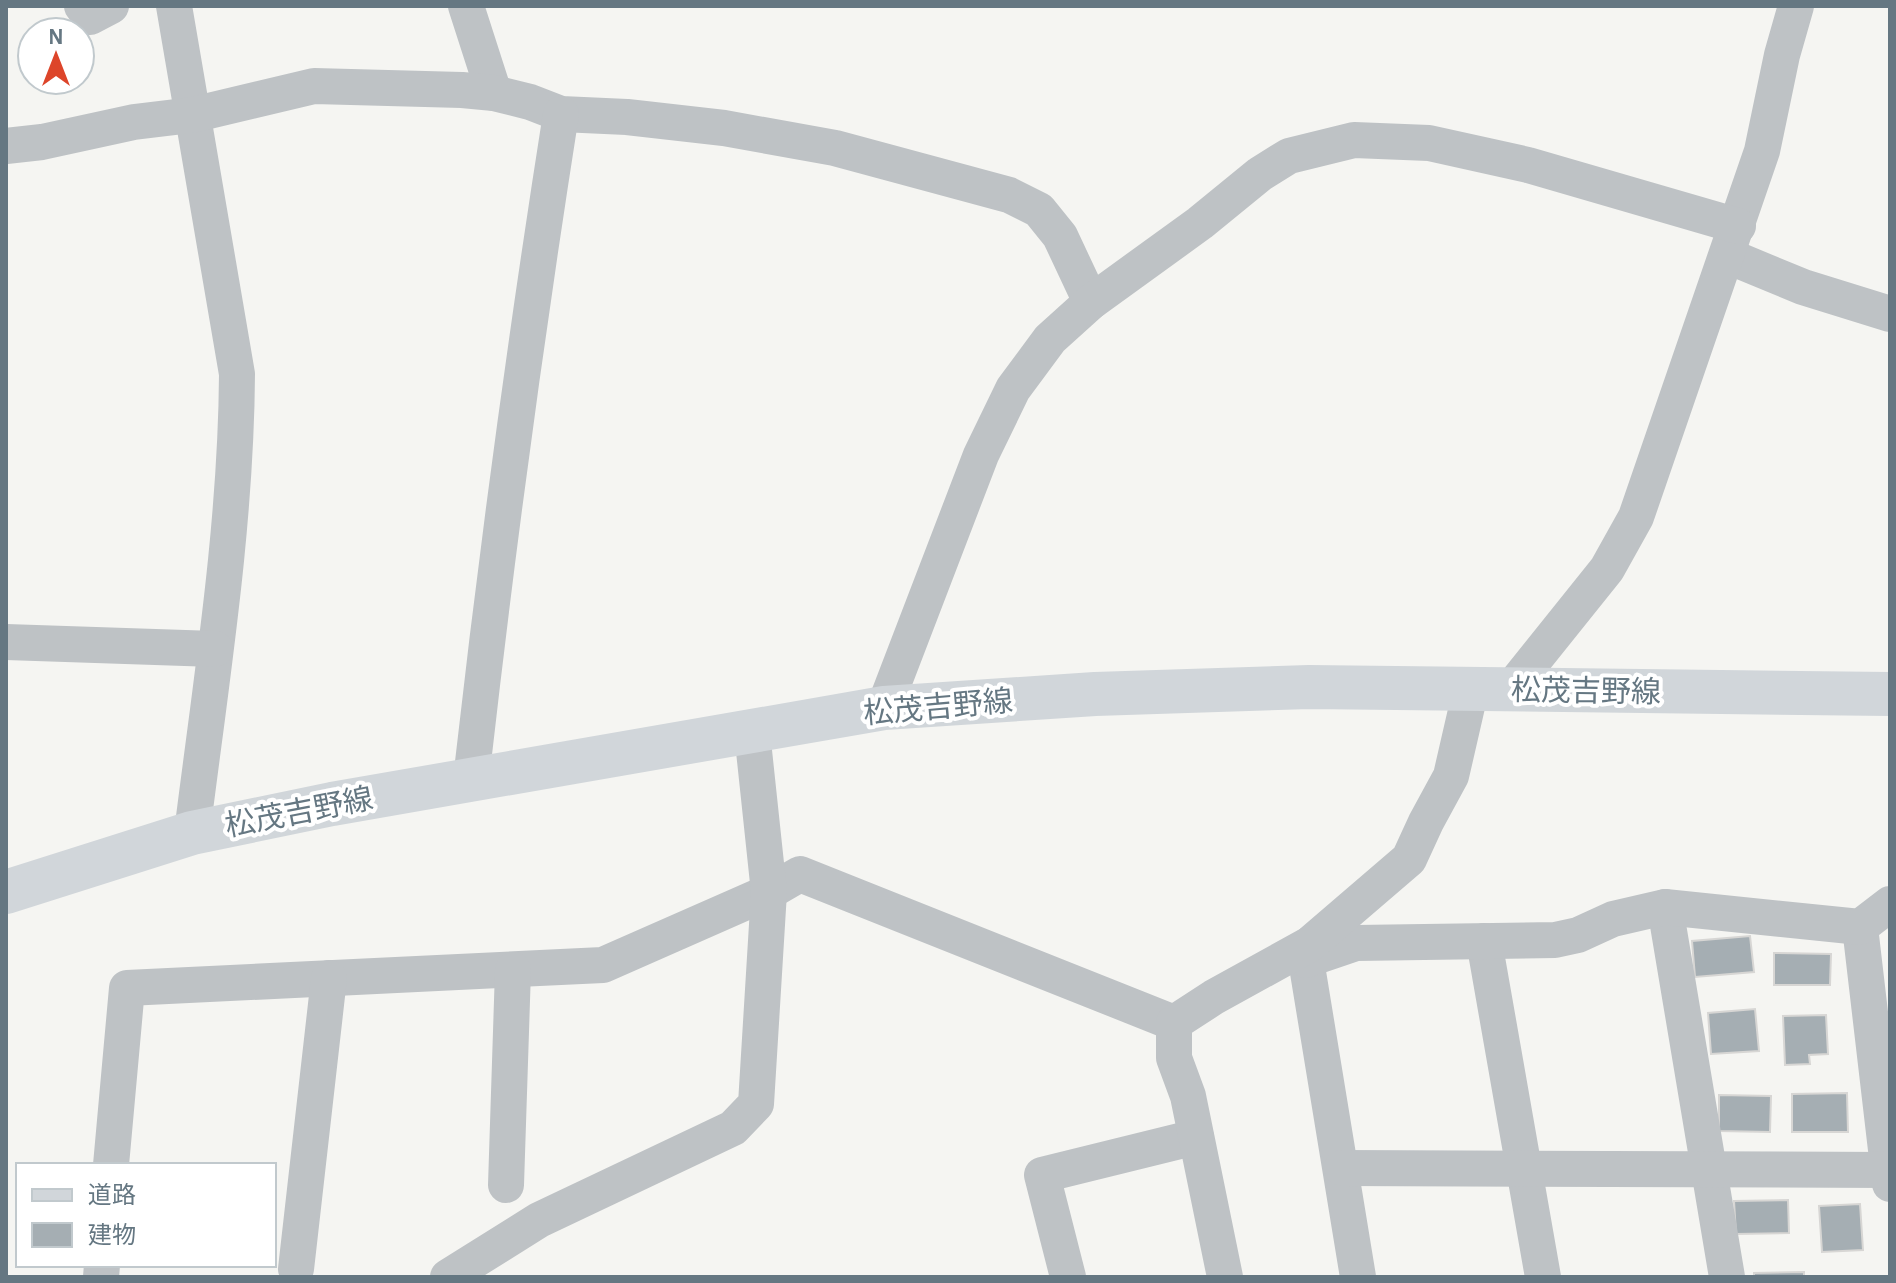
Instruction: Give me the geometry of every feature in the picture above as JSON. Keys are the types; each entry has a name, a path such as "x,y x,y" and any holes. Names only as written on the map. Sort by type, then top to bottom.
{"main road":[{"name":"松茂吉野線","path":"6,892 192,833 332,804 884,708 1095,694 1309,687 1890,694"}],"street":[{"path":"82,6 90,17 111,6"},
{"path":"174,6 237,374 237,433 229,543 192,833"},
{"path":"466,6 494,93"},
{"path":"1308,952 1409,859 1491,690 1607,569 1636,517 1762,151 1782,55 1796,6"},
{"path":"6,146 42,142 134,122 192,115 314,86 494,93 561,114 627,117 724,128 835,148 1009,195 1039,210 1060,236 1091,302"},
{"path":"471,780 526,338 561,114"},
{"path":"884,708 981,455 1013,389 1050,339 1091,302 1200,223 1260,174 1289,156 1354,140 1429,143 1500,159 1733,241 1803,287 1890,314"},
{"path":"6,642 215,649"},
{"path":"448,1277 539,1220 733,1128 756,1104 769,892 752,732"},
{"path":"111,1163 127,988 603,965 769,892 800,874 1174,1023"},
{"path":"1174,1023 1214,997 1308,952 1356,943 1555,940 1578,935 1613,919 1665,907 1860,927 1890,904"},
{"path":"1665,907 1727,1277"},
{"path":"1342,1168 1708,1169 1889,1174 1879,999 1860,927"},
{"path":"1484,941 1543,1277"},
{"path":"1308,952 1358,1277"},
{"path":"506,1185 513,970"},
{"path":"296,1269 329,978"},
{"path":"1174,1023 1174,1058 1188,1096 1225,1277"},
{"path":"1068,1277 1042,1175 1196,1137"}],"building":[{"path":"1750,936 1754,972 1695,977 1692,941"},
{"path":"1774,953 1831,954 1830,985 1774,985"},
{"path":"1755,1009 1759,1051 1711,1054 1708,1013"},
{"path":"1826,1015 1828,1054 1809,1055 1810,1064 1785,1065 1783,1016"},
{"path":"1847,1093 1848,1132 1792,1132 1792,1094"},
{"path":"1719,1095 1771,1096 1770,1132 1719,1131"},
{"path":"1788,1200 1789,1233 1736,1234 1734,1201"},
{"path":"1860,1204 1863,1250 1822,1252 1819,1206"},
{"path":"1804,1272 1804,1277 1754,1277 1754,1273"}]}
